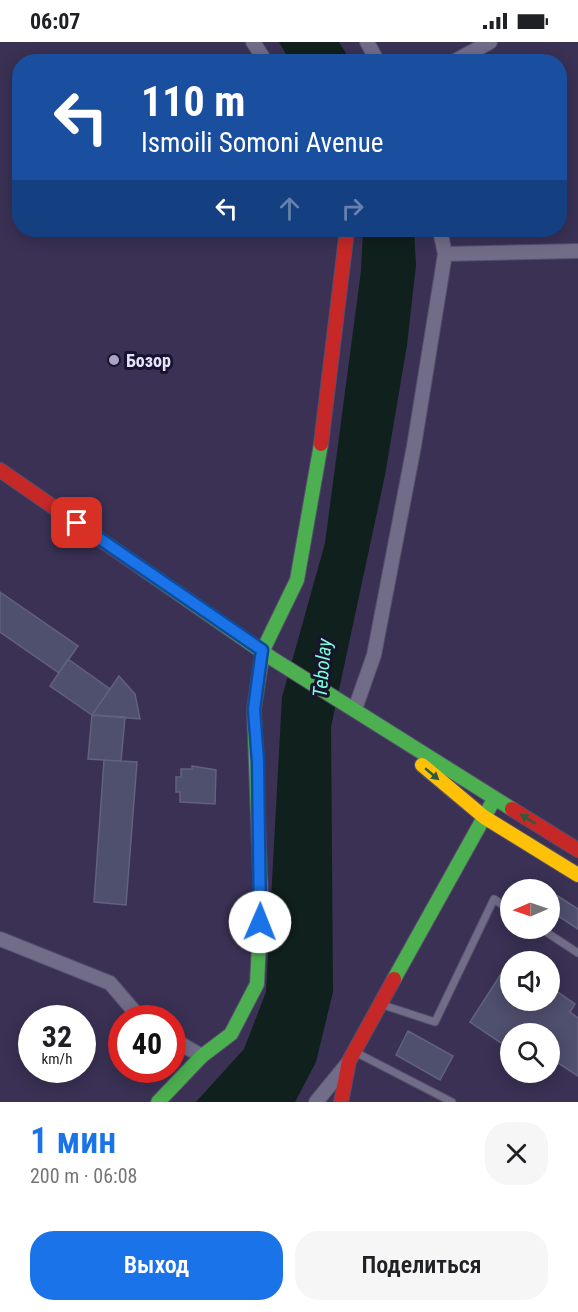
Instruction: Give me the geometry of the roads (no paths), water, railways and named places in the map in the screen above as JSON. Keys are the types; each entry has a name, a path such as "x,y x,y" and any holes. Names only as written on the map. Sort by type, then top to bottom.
{"street":[{"path":"468,54 490,42"},
{"path":"158,1102 202,1056 231,1034 257,984 261,901 258,762 254,709 268,654 297,580 321,451 346,237"},
{"path":"355,709 374,655 414,446 444,254 441,237"},
{"path":"444,254 578,251"},
{"path":"1,473 268,654 578,850"},
{"path":"355,709 484,817 578,875"},
{"path":"316,1102 352,1056 495,799"},
{"path":"0,939 110,983 129,1005"},
{"path":"186,1047 202,1056"},
{"path":"341,1102 352,1056"}],"lane":[{"path":"380,1004 435,1022 494,899 500,903"},
{"path":"557,939 578,953"},
{"path":"352,1056 452,1102"}],"water":[{"path":"279,42 339,42 347,54 286,54"},
{"name":"Tebolay","path":"363,237 414,237 416,265 407,345 385,475 331,727 333,992 316,1062 295,1102 196,1102 244,1049 266,992 282,697 325,543 361,271"}],"place":[{"name":"Бозор","path":"114,360"}]}
